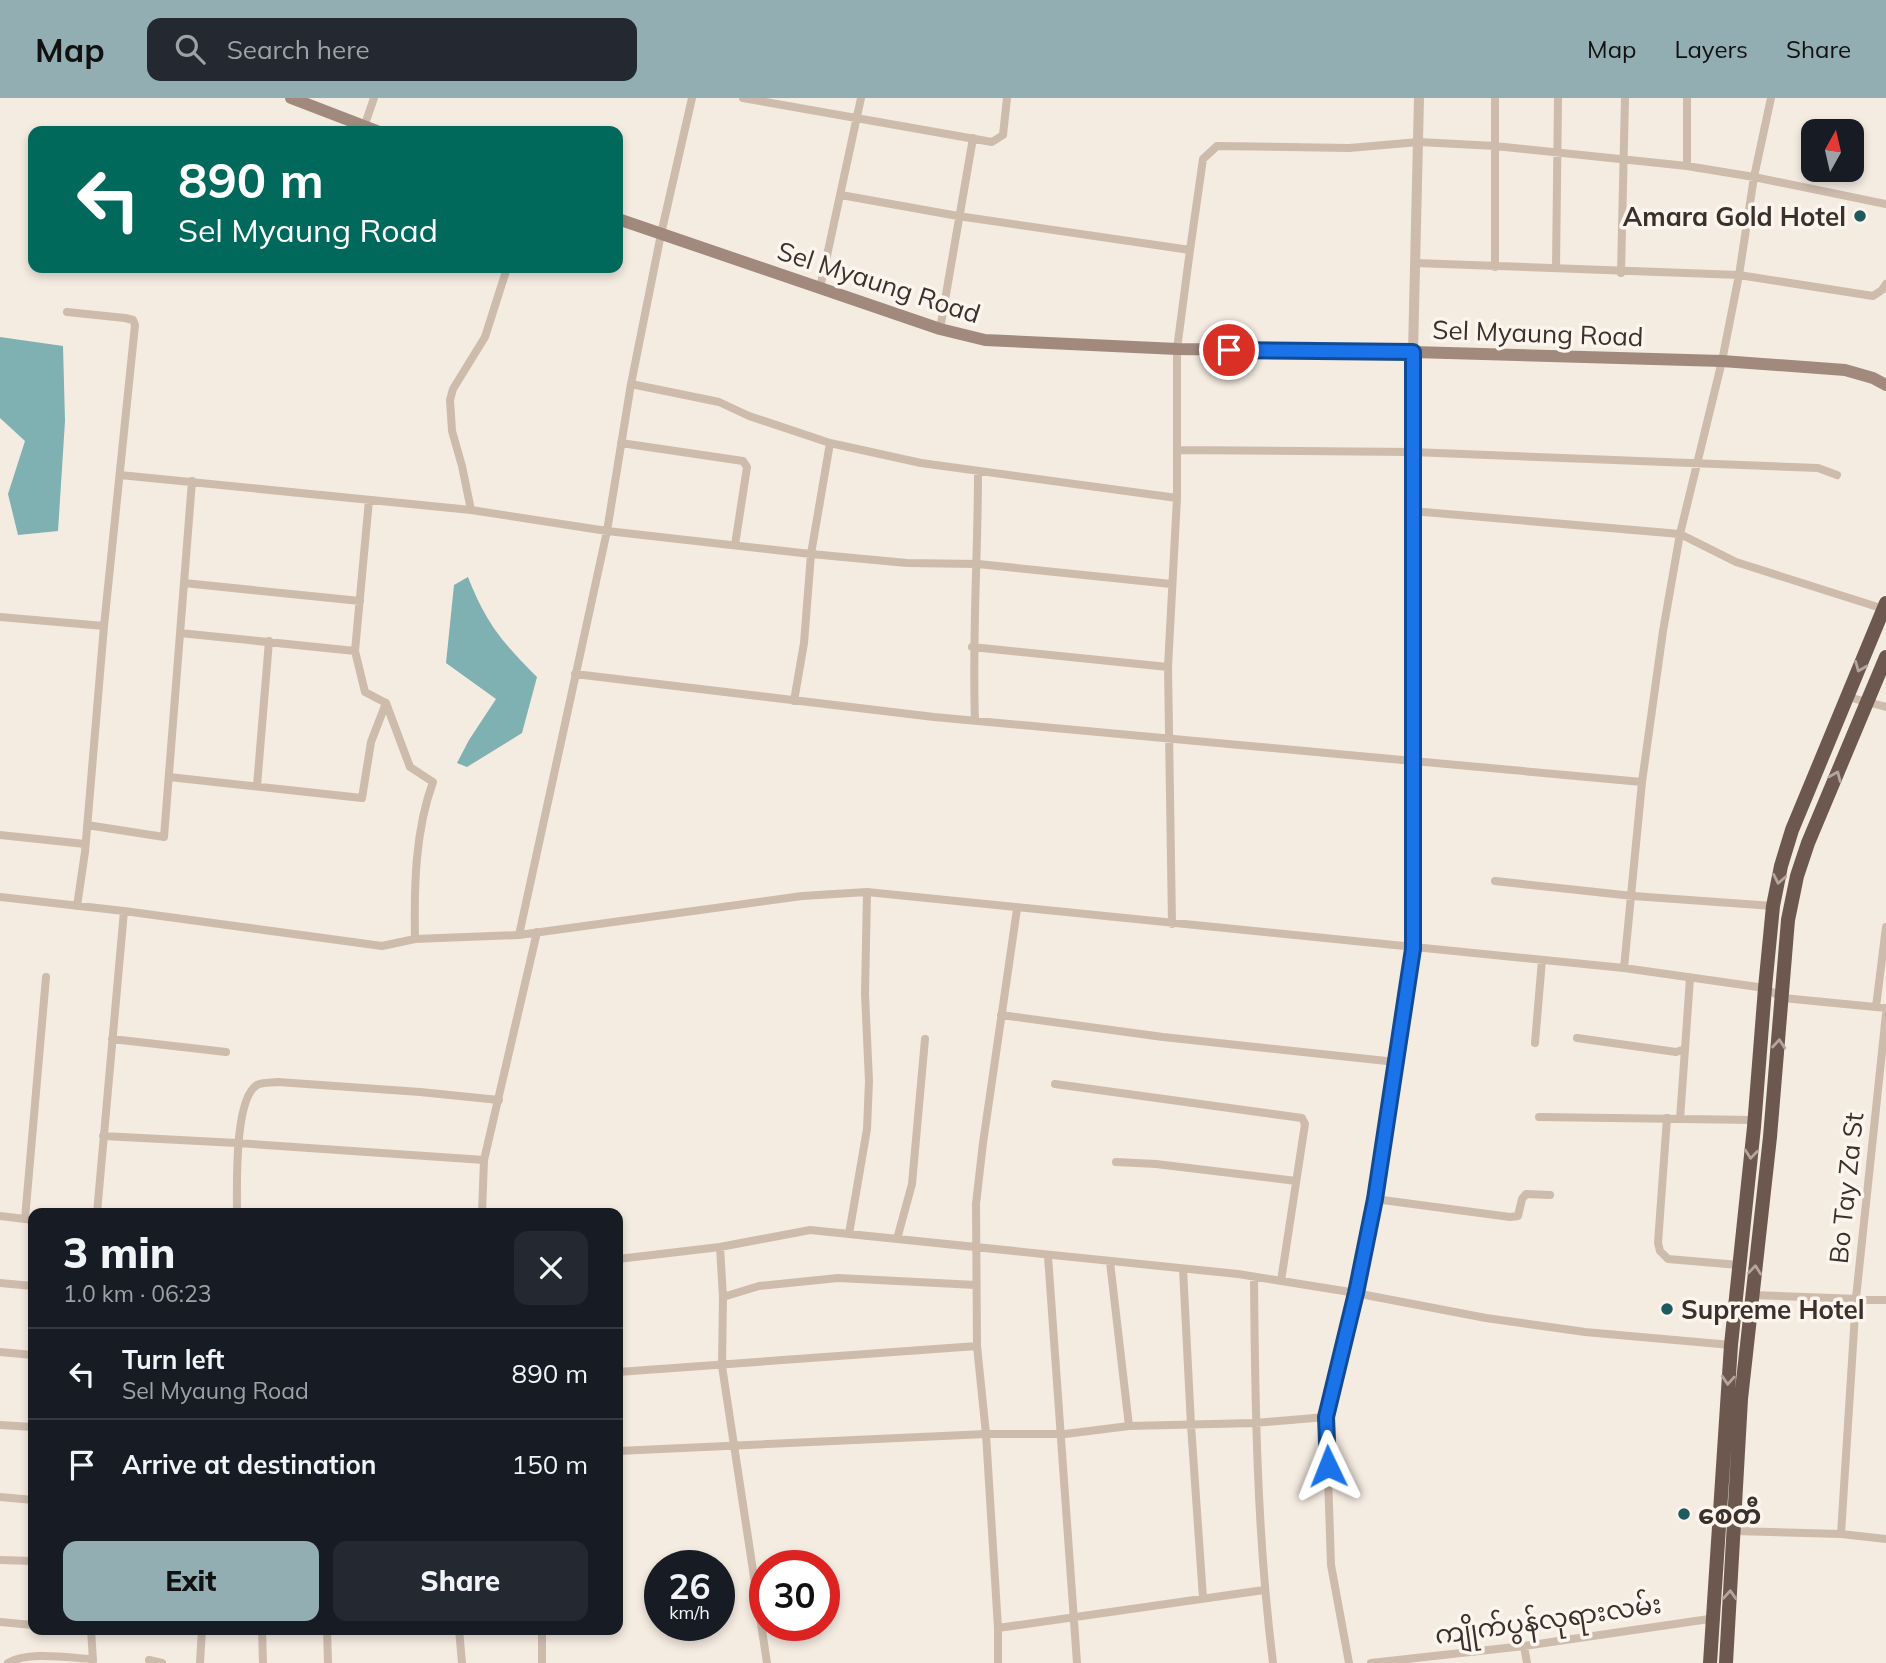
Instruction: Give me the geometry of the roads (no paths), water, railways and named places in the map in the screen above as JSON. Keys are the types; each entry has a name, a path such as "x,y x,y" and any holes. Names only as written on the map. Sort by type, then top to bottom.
{"highway":[{"path":"1710,1663 1731,1345 1773,906 1788,842 1885,607"},
{"path":"1726,1663 1741,1399 1783,999 1788,920 1797,876 1886,657"},
{"path":"1807,794 1824,805"}],"main road":[{"path":"291,98 361,126"},
{"name":"Sel Myaung Road","path":"623,221 940,329 985,340 1177,349 1413,352 1722,361 1845,370 1873,378 1886,385"}],"street":[{"path":"364,126 374,98"},
{"path":"519,935 607,531 631,384 692,98"},
{"path":"743,98 992,142 1003,135 1007,98"},
{"path":"820,288 861,98"},
{"path":"1349,1663 1331,1565 1326,1417 1375,1199 1413,949 1412,452 1419,98"},
{"path":"1495,98 1495,267"},
{"path":"1556,268 1558,98"},
{"path":"1621,273 1625,98"},
{"path":"1687,98 1687,166"},
{"path":"1624,968 1642,782 1663,631 1680,534 1722,361 1754,177 1771,98"},
{"path":"940,329 973,138"},
{"path":"1171,924 1171,740 1168,667 1177,498 1177,349 1203,159 1217,146 1349,148 1419,142 1495,146 1687,166 1886,204"},
{"path":"841,195 958,216 1190,250"},
{"path":"1415,263 1621,273 1739,275 1873,296 1886,284"},
{"path":"471,510 463,466 452,431 450,400 453,389 485,337 505,273"},
{"path":"67,312 125,318 132,320 135,325 77,906"},
{"path":"631,384 719,402 749,416 830,443 921,463 1177,498"},
{"path":"621,443 743,461 747,467 735,545"},
{"path":"794,701 804,643 811,554 830,443"},
{"path":"1177,450 1412,452 1818,468 1837,475"},
{"path":"975,720 972,647 978,564 978,472"},
{"path":"120,475 471,510 607,531 811,554 907,563 978,564 1171,584"},
{"path":"87,825 164,836 192,481"},
{"path":"369,500 355,651 365,692 386,703 410,767 433,782 423,809 414,898 415,939"},
{"path":"1412,511 1680,534 1736,562 1885,607"},
{"path":"184,583 360,601"},
{"path":"0,617 104,626"},
{"path":"180,633 355,651"},
{"path":"257,786 269,641"},
{"path":"972,647 1168,667"},
{"path":"575,674 794,701 1171,740 1642,782"},
{"path":"1847,697 1886,707"},
{"path":"169,777 362,799 371,741 386,703"},
{"path":"0,835 85,844"},
{"path":"1495,881 1633,896 1773,906"},
{"path":"0,897 382,946 415,939 519,935 802,896 867,892 1413,949 1624,968 1765,988 1783,999 1886,1009"},
{"path":"849,1234 867,1129 867,892"},
{"path":"998,1663 986,1434 977,1346 976,1204 1017,909"},
{"path":"97,1208 124,911"},
{"path":"1876,1007 1886,927"},
{"path":"482,1208 484,1160 537,932"},
{"path":"1535,1043 1542,960"},
{"path":"30,1208 46,977"},
{"path":"1680,1119 1690,978"},
{"name":"Bo Tay Za St","path":"1841,1534 1856,1298 1886,1014"},
{"path":"1001,1015 1163,1037 1396,1062"},
{"path":"1577,1038 1676,1052 1685,1049"},
{"path":"112,1039 226,1052"},
{"path":"897,1239 912,1184 925,1040"},
{"path":"237,1208 237,1143 248,1094 258,1084 278,1082 499,1100"},
{"path":"1055,1084 1301,1118 1305,1124 1282,1281"},
{"path":"1539,1117 1754,1121"},
{"path":"1667,1118 1658,1243 1660,1251 1668,1259 1739,1265"},
{"path":"103,1136 484,1160"},
{"path":"1116,1162 1156,1164 1296,1181"},
{"path":"1375,1199 1510,1217 1518,1216 1526,1194 1550,1195"},
{"path":"0,1216 28,1219"},
{"path":"623,1258 720,1247 810,1230 1254,1277 1560,1329 1731,1345"},
{"path":"720,1247 723,1297 722,1366 767,1663"},
{"path":"1048,1256 1077,1663"},
{"path":"1110,1262 1129,1426"},
{"path":"1183,1269 1203,1598"},
{"path":"1254,1277 1255,1423 1264,1590 1273,1663"},
{"path":"723,1297 759,1286 838,1278 976,1284"},
{"path":"0,1283 28,1286"},
{"path":"1752,1295 1886,1300"},
{"path":"623,1372 977,1346"},
{"path":"0,1352 28,1355"},
{"path":"623,1451 986,1434 1060,1434 1129,1426 1255,1423 1326,1417"},
{"path":"0,1425 28,1427"},
{"path":"0,1497 28,1500"},
{"path":"1734,1531 1841,1534 1886,1539"},
{"path":"0,1560 28,1561"},
{"path":"998,1628 1264,1590"},
{"name":"ကျိုက်ပွန်လုရားလမ်း","path":"1371,1663 1524,1646 1713,1617 1729,1623"},
{"path":"0,1622 28,1625"},
{"path":"8,1663 14,1659 43,1657 93,1661 91,1635"},
{"path":"200,1663 202,1635"},
{"path":"262,1635 263,1663"},
{"path":"327,1635 328,1663"},
{"path":"460,1635 462,1663"},
{"path":"542,1635 542,1663"},
{"path":"1524,1646 1527,1663"},
{"path":"149,1660 162,1663"}],"water":[{"path":"0,337 63,346 65,421 58,531 18,535 8,494 25,441 0,418"},
{"path":"468,577 481,607 496,631 537,677 522,733 467,767 457,763 496,699 446,663 454,585"}],"place":[{"name":"Amara Gold Hotel","path":"1860,216"},
{"name":"Supreme Hotel","path":"1667,1309"},
{"name":"စေတီ","path":"1684,1514"}]}
